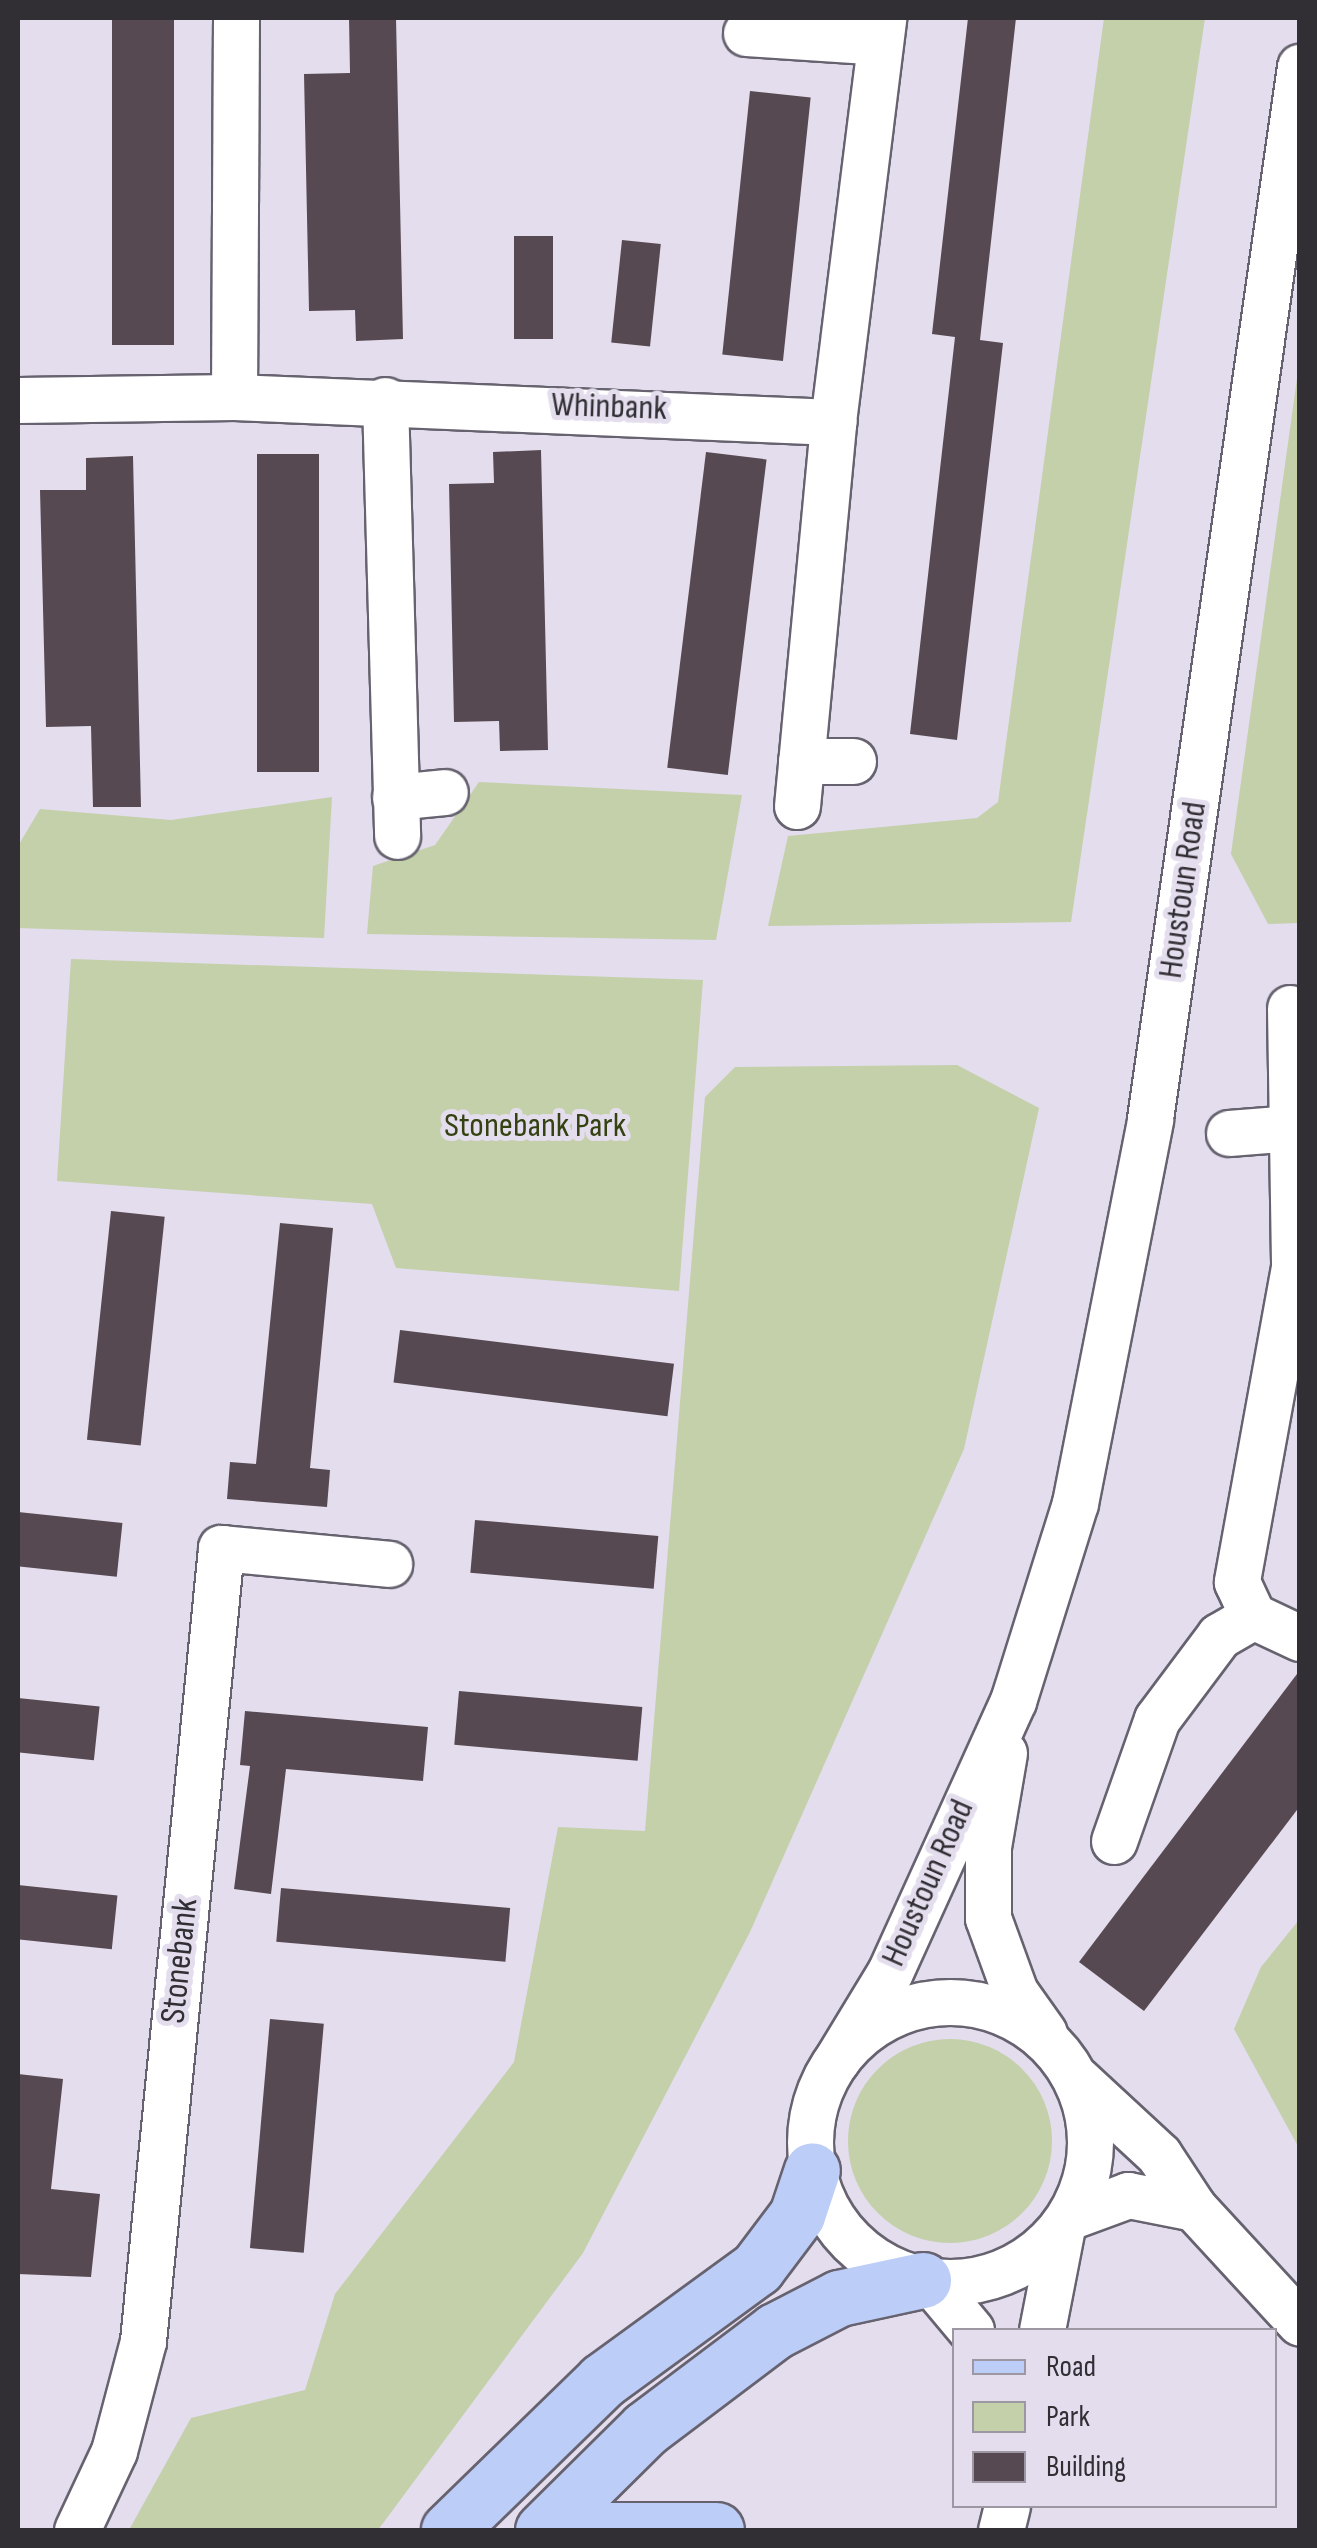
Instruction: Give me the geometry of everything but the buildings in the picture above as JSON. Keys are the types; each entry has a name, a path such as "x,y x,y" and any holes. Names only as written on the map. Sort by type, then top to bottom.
{"main road":[{"path":"450,2530 602,2381 757,2268 797,2215 812,2170"},
{"path":"544,2530 645,2429 775,2331 839,2298 926,2280"},
{"path":"610,2530 716,2530"}],"street":[{"path":"234,398 236,18"},
{"path":"746,33 881,30 833,422 797,806"},
{"name":"Houstoun Road","path":"836,2060 890,1972 1013,1702 1075,1503 1150,1119 1300,67"},
{"name":"Whinbank","path":"18,400 385,400 833,422"},
{"path":"385,400 396,816 444,792"},
{"path":"801,760 853,761"},
{"path":"1290,1008 1294,1266 1237,1582 1253,1616 1300,1638"},
{"path":"1229,1133 1292,1128"},
{"name":"Stonebank","path":"77,2530 114,2451 143,2341 221,1548 389,1564"},
{"path":"1114,1841 1157,1720 1219,1636 1253,1616"},
{"name":"Houstoun Road","path":"1013,1702 988,1846 988,1918 1015,1992 1064,2061"},
{"path":"969,2328 926,2280 851,2242 812,2170 810,2132 836,2060 900,2010 940,2001 982,2004 1064,2061 1159,2155 1194,2208 1300,2322"},
{"path":"1042,2328 1065,2222 1088,2172 1090,2124 1064,2061"},
{"path":"926,2280 1003,2272 1065,2222 1128,2195 1194,2208"}],"green space":[{"path":"1104,18 1205,18 1071,922 768,926 788,836 977,818 998,802"},
{"path":"1299,364 1299,923 1268,924 1231,854"},
{"path":"479,782 742,795 716,940 367,934 373,866 435,845"},
{"path":"332,797 324,938 18,928 18,846 40,809 171,820"},
{"name":"Stonebank Park","path":"71,959 703,980 679,1291 396,1268 372,1204 57,1181"},
{"path":"957,1065 1039,1108 964,1449 750,1932 583,2253 378,2530 129,2530 191,2418 305,2390 335,2294 514,2062 558,1827 645,1831 705,1097 735,1067"},
{"path":"1299,1920 1299,2148 1234,2029 1261,1967"},
{"path":"950,2039 989,2047 1022,2069 1044,2102 1052,2141 1044,2180 1022,2213 989,2235 950,2243 911,2235 878,2213 856,2180 848,2141 856,2102 878,2069 911,2047"}]}
